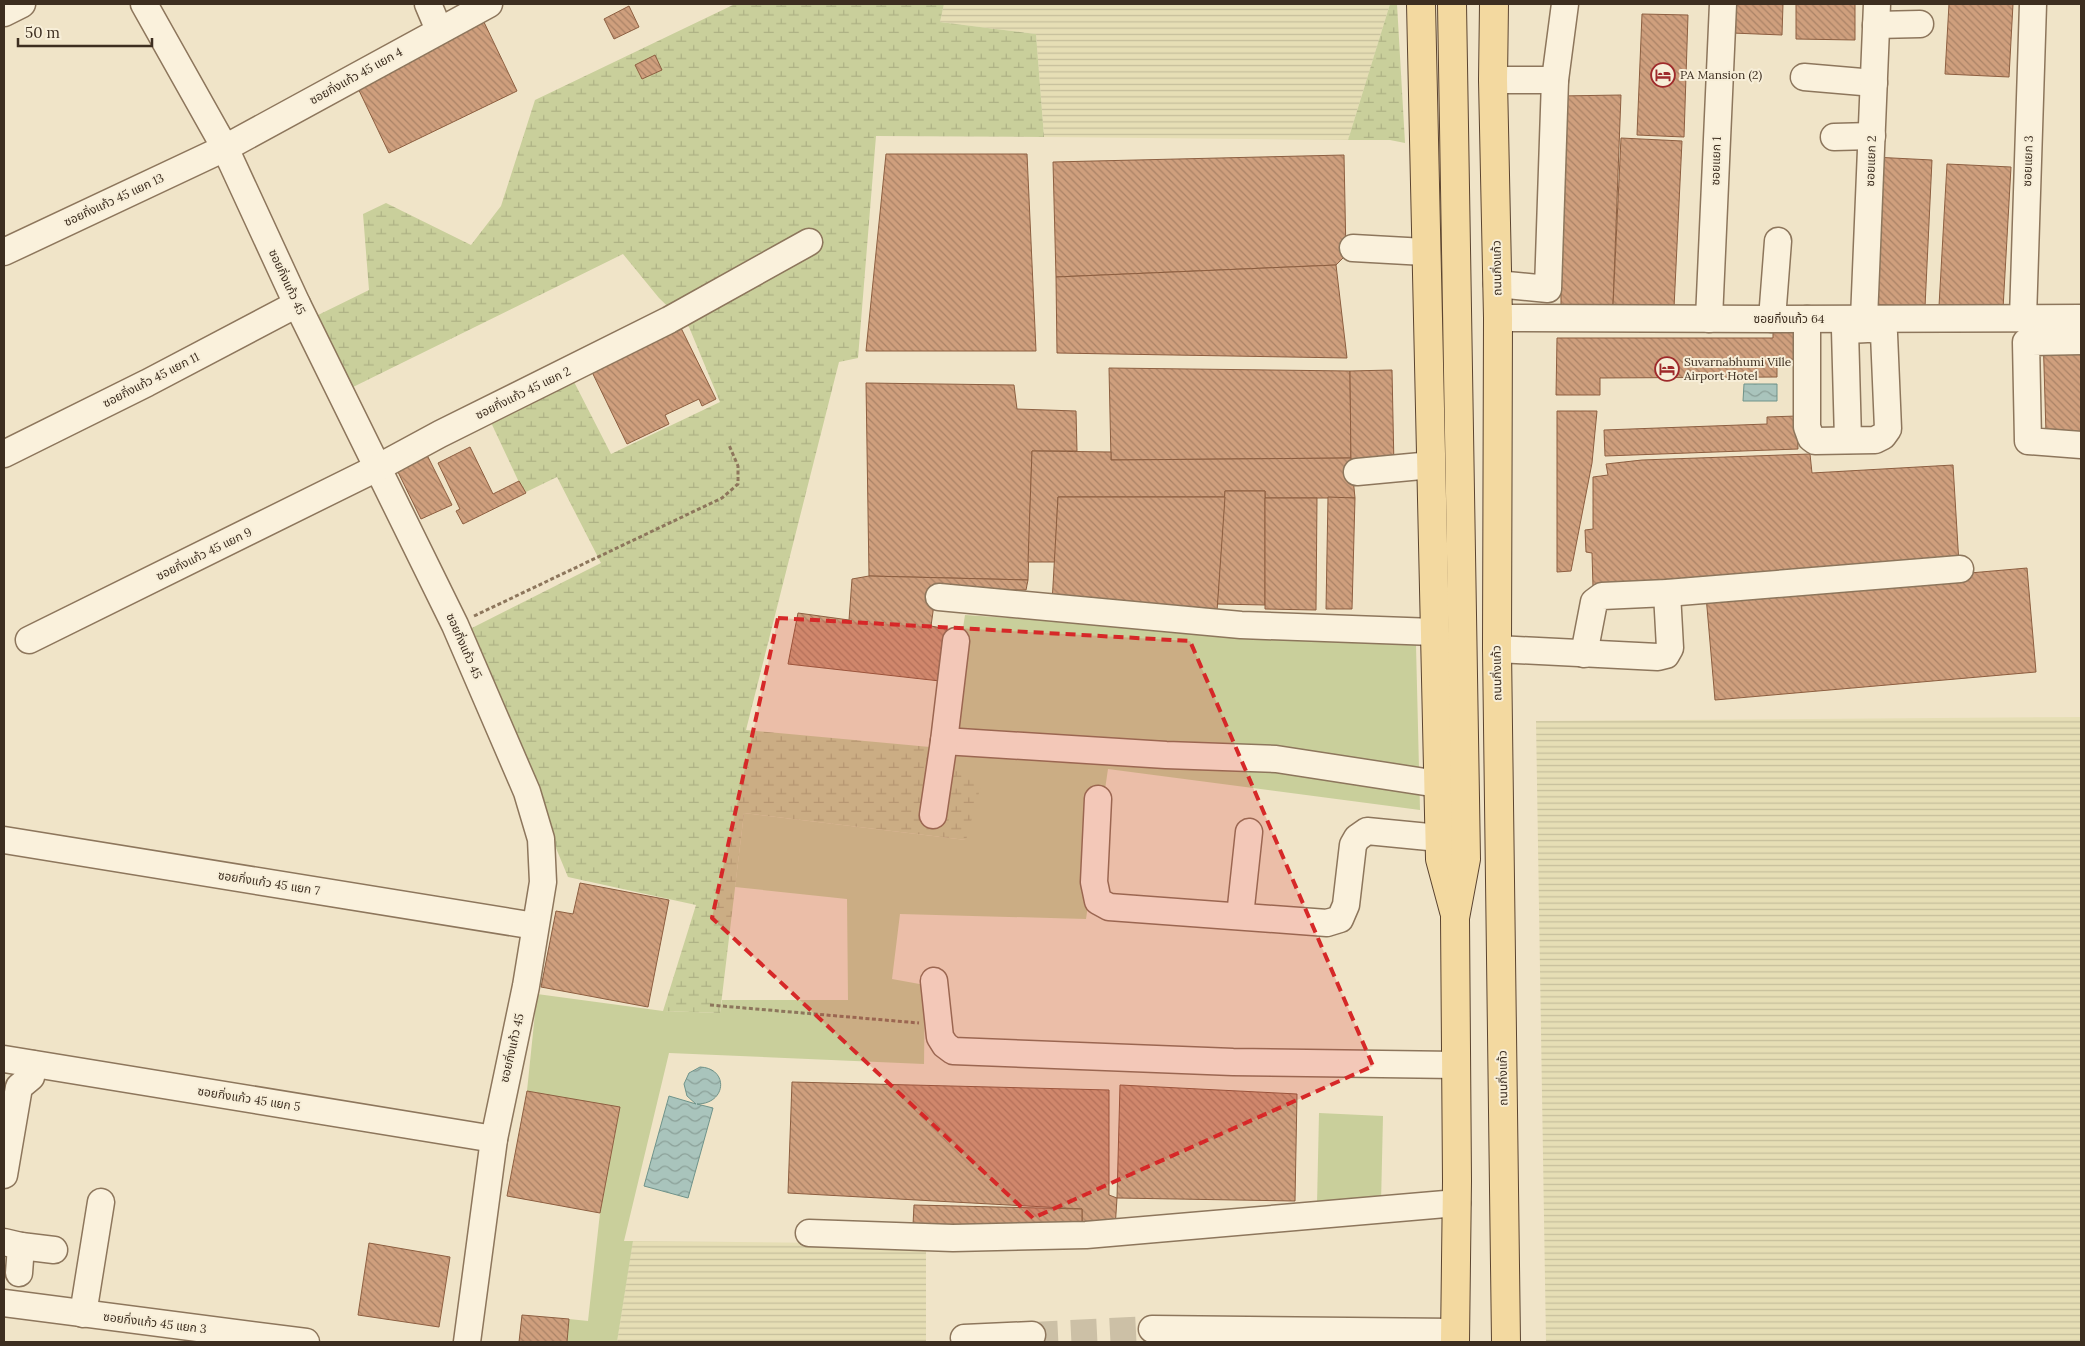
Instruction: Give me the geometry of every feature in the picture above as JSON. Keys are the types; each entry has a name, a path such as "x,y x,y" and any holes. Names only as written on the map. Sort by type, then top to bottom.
{"main road":[{"path":"1421,4 1439,838 1440,859 1455,918"},
{"name":"ถนนกิ่งแก้ว","path":"1494,4 1493,80 1498,318 1497,649 1506,1342"},
{"path":"1452,8 1466,859 1455,918 1457,1203 1455,1337"}],"street":[{"path":"4,13 22,4"},
{"name":"ซอยกิ่งแก้ว 45","path":"144,4 224,148 297,304 379,467 455,625 527,792 541,839 543,882 534,926 526,986 494,1139 467,1342"},
{"path":"428,4 439,30"},
{"name":"ซอยกิ่งแก้ว 45 แยก 4","path":"224,148 489,4"},
{"path":"1497,284 1548,290 1555,80 1565,4"},
{"name":"ซอยแยก 1","path":"1709,319 1723,4"},
{"name":"ซอยแยก 3","path":"2023,318 2033,4"},
{"path":"1877,14 1920,24"},
{"name":"ซอยแยก 2","path":"1848,440 1855,325 1872,136 1877,14"},
{"path":"1804,77 1874,83"},
{"path":"1493,80 1555,80"},
{"path":"1834,136 1872,136"},
{"name":"ซอยกิ่งแก้ว 45 แยก 13","path":"4,252 224,148"},
{"path":"1772,320 1778,240"},
{"name":"ซอยกิ่งแก้ว 45 แยก 2","path":"379,467 440,434 669,320 809,242"},
{"path":"1353,248 1425,252"},
{"name":"ซอยกิ่งแก้ว 45 แยก 11","path":"4,454 147,383 297,304"},
{"name":"ซอยกิ่งแก้ว 64","path":"1498,318 1772,320 1807,326 2023,318 2081,318"},
{"path":"1807,326 1807,427 1811,438 1816,441 1875,440 1883,436 1888,429 1886,340 1884,334 1879,330 1855,325"},
{"path":"2081,341 2026,342 2028,441 2081,445"},
{"path":"1357,472 1432,465"},
{"name":"ซอยกิ่งแก้ว 45 แยก 9","path":"29,640 379,467"},
{"path":"1584,654 1594,602 1602,596 1667,593 1960,569"},
{"path":"1497,649 1658,657 1666,655 1670,648 1667,593"},
{"path":"939,597 1241,625 1434,632"},
{"path":"932,814 944,741 956,642"},
{"path":"944,741 1166,755 1276,759 1438,784"},
{"path":"1098,800 1094,882 1098,901 1109,907 1328,923 1340,919 1346,905 1353,845 1357,838 1366,831 1439,838"},
{"path":"1240,916 1249,832"},
{"name":"ซอยกิ่งแก้ว 45 แยก 7","path":"4,840 534,926"},
{"path":"934,981 940,1037 945,1045 953,1051 1233,1062 1456,1065"},
{"name":"ซอยกิ่งแก้ว 45 แยก 5","path":"4,1059 494,1139"},
{"path":"4,1175 19,1088 31,1077 33,1064"},
{"path":"84,1314 101,1202"},
{"path":"810,1233 953,1238 1086,1235 1457,1203"},
{"path":"19,1273 12,1244 54,1250"},
{"name":"ซอยกิ่งแก้ว 45 แยก 3","path":"4,1303 84,1314 139,1332 306,1342"},
{"path":"1152,1329 1455,1337"},
{"path":"964,1338 1032,1335"}],"path":[{"path":"455,625 722,498 738,484 738,466 729,444"},
{"path":"710,1005 939,1025"}],"highlighted area":[{"path":"778,618 1190,641 1373,1066 1033,1218 712,918"}],"shaded area":[{"path":"944,4 1390,4 1348,140 1044,137 1036,34 940,22"},
{"path":"2081,717 2081,1342 1546,1342 1536,721"},
{"path":"633,1241 926,1244 926,1342 617,1342"}],"green space":[{"path":"735,4 944,4 940,22 1036,34 1044,137 876,136 858,358 839,362 746,730 930,747 982,782 966,840 744,813 720,1013 663,1011 696,905 568,877 466,631 601,563 557,477 524,493 487,414 571,376 611,454 720,402 689,327 659,298 623,254 347,390 312,318 369,290 363,214 386,203 471,245 501,206 535,100"},
{"path":"1390,4 1397,4 1405,143 1390,140 1348,140"},
{"path":"965,615 1416,645 1420,810 1108,769 1086,919 900,914 892,979 925,985 924,1064 669,1053 624,1241 633,1241 617,1342 567,1342 569,1319 588,1321 600,1213 620,1108 527,1091 537,994 663,1011 720,1013 722,1000 848,1000 847,899 735,887 744,813 966,840 943,755"},
{"path":"1319,1113 1383,1116 1381,1204 1317,1204"}],"water":[{"path":"1744,384 1777,384 1777,401 1743,401"},
{"path":"700,1067 716,1073 720,1079 721,1086 719,1093 714,1098 697,1104 713,1108 688,1198 644,1186 669,1096 696,1104 687,1096 684,1084 689,1073"}],"building":[{"path":"1734,4 1783,4 1782,35 1732,33"},
{"path":"1796,4 1855,4 1855,40 1796,39"},
{"path":"1949,4 2013,4 2009,77 1945,74"},
{"path":"629,6 639,27 614,39 604,19"},
{"name":"PA Mansion (2)","path":"1642,14 1688,15 1684,137 1637,135"},
{"path":"482,18 517,91 389,153 354,80"},
{"path":"655,55 662,70 642,79 635,65"},
{"path":"1621,95 1613,305 1561,306 1560,96"},
{"path":"1621,138 1682,141 1674,308 1613,305"},
{"path":"886,154 1027,154 1036,351 866,351"},
{"path":"1344,155 1346,255 1336,265 1056,277 1053,162"},
{"path":"1873,157 1932,160 1925,307 1866,304"},
{"path":"1947,164 2011,167 2003,309 1939,306"},
{"path":"1336,265 1347,358 1057,353 1056,277"},
{"name":"Suvarnabhumi Ville Airport Hotel","path":"1796,327 1797,359 1777,360 1777,377 1600,378 1600,395 1556,395 1557,338 1773,338 1773,328"},
{"path":"681,328 716,399 702,406 699,399 665,415 669,424 627,444 592,372"},
{"path":"2081,332 2081,432 2046,433 2043,333"},
{"path":"1109,368 1350,371 1351,458 1111,460"},
{"path":"1392,370 1394,467 1351,468 1350,371"},
{"path":"866,383 1014,385 1017,409 1076,411 1077,451 1032,451 1028,580 869,576"},
{"path":"1557,411 1597,411 1592,463 1571,571 1557,572"},
{"name":"Suvarnabhumi Ville Airport Hotel","path":"1797,416 1798,449 1605,456 1604,430 1767,424 1767,417"},
{"path":"470,447 493,494 519,481 526,493 463,524 456,511 460,509 438,463"},
{"path":"1032,451 1111,452 1111,460 1351,458 1355,498 1265,498 1265,491 1225,491 1225,497 1058,497 1055,562 1028,562"},
{"path":"1810,454 1812,473 1953,465 1959,564 1593,587 1592,553 1586,552 1585,530 1593,529 1593,477 1608,475 1606,464 1642,460"},
{"path":"427,455 452,505 421,519 397,470"},
{"path":"1225,491 1265,491 1265,605 1217,604"},
{"path":"1058,497 1225,497 1217,611 1052,603"},
{"path":"1328,497 1355,498 1352,609 1326,609"},
{"path":"1265,498 1317,498 1316,610 1265,609"},
{"path":"2027,568 2036,672 1715,700 1706,596"},
{"path":"869,576 1028,580 1026,590 936,590 931,626 947,629 940,681 788,664 798,613 849,620 852,579"},
{"path":"580,883 669,900 648,1007 541,987 556,911 573,914"},
{"path":"792,1082 1109,1090 1109,1195 1117,1198 1115,1229 1082,1230 1082,1209 788,1193"},
{"path":"1120,1085 1297,1094 1295,1201 1117,1198"},
{"path":"527,1091 620,1107 600,1213 507,1196"},
{"path":"914,1205 1082,1209 1082,1230 913,1225"},
{"path":"369,1243 450,1257 439,1327 358,1315"},
{"path":"522,1315 569,1319 567,1342 519,1342"}],"tunnel":[{"path":"1032,1335 1152,1329"}],"place":[{"name":"PA Mansion (2)","path":"1663,75"},
{"name":"Suvarnabhumi Ville Airport Hotel","path":"1667,369"}]}
